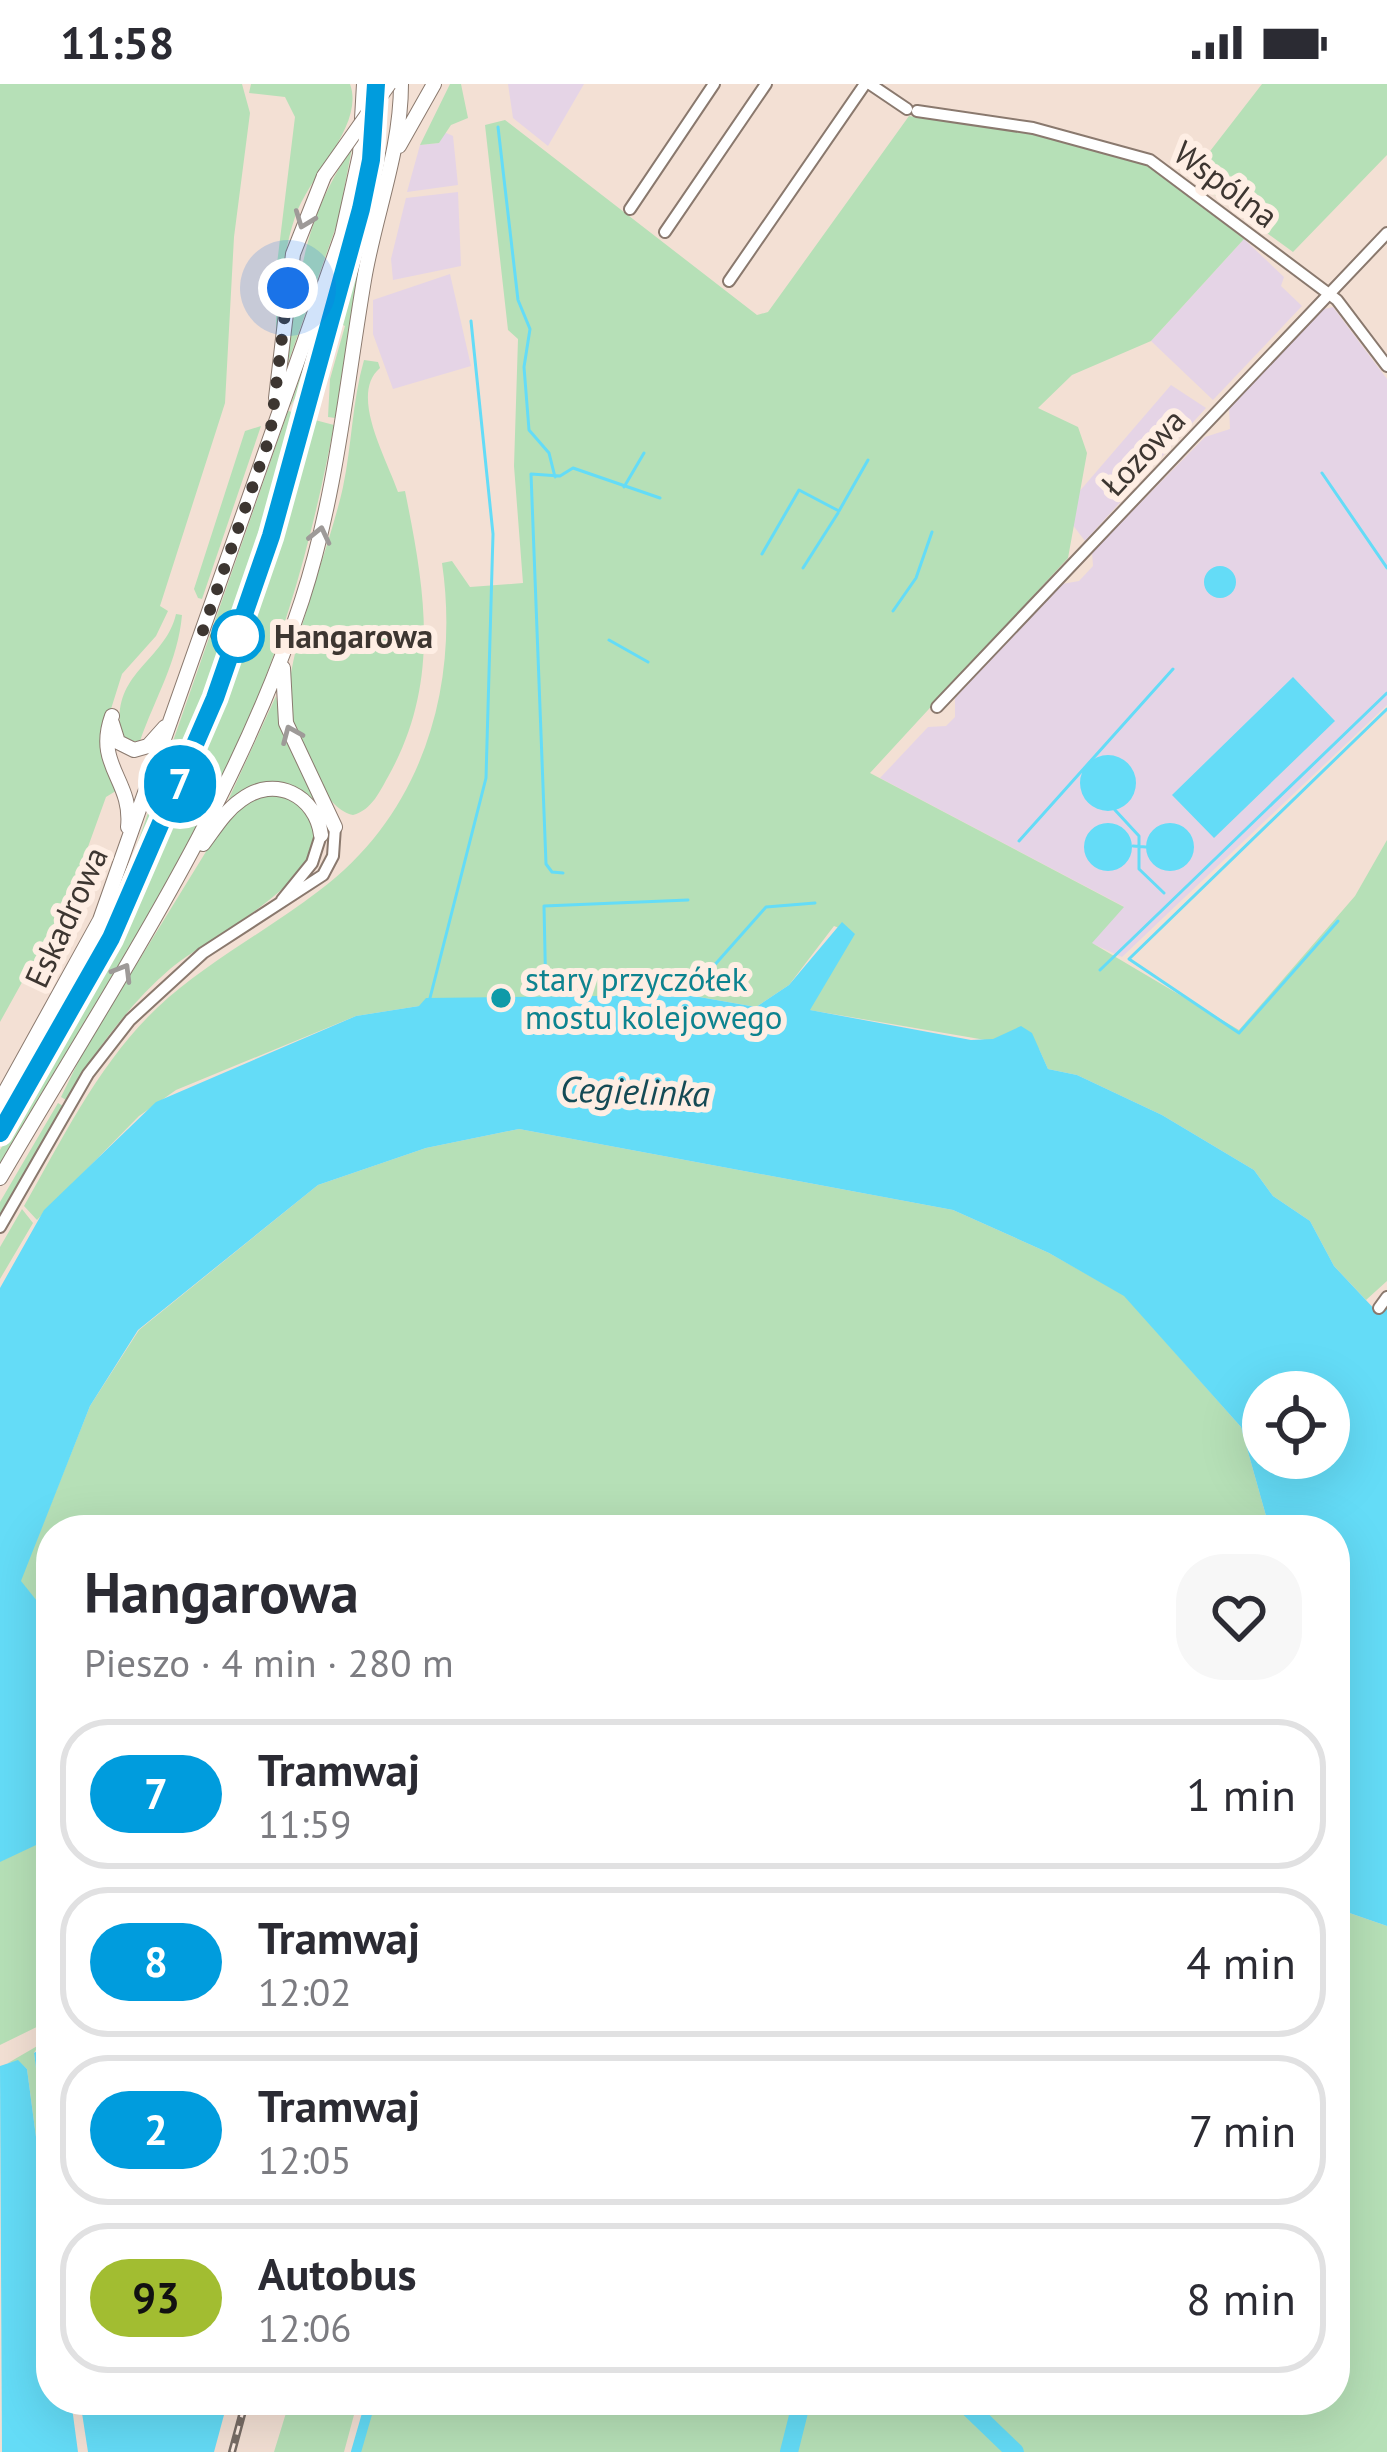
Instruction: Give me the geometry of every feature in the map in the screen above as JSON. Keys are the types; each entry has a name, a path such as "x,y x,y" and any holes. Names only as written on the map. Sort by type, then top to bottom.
{"main road":[{"name":"Eskadrowa","path":"28,1052 91,941 125,856 342,235 364,118 364,84"},
{"path":"270,436 293,254 324,176 389,84"},
{"path":"328,831 282,710 280,678 333,476 396,138 400,84"},
{"path":"380,208 404,135 434,84"},
{"path":"0,1178 154,919 230,777 290,634"},
{"path":"125,856 129,805 105,754 105,736 112,716 119,744 143,749 174,712"},
{"path":"154,919 221,820 251,794 281,789 299,796 328,831"},
{"path":"0,1091 28,1052"},
{"path":"0,1101 28,1052"}],"street":[{"path":"630,209 714,84"},
{"path":"665,232 766,84"},
{"path":"728,281 867,84"},
{"name":"Wspólna","path":"867,84 912,110 1033,128 1150,160 1328,293 1387,365"},
{"name":"Łozowa","path":"937,707 1387,233"},
{"path":"0,1227 88,1074 121,1030 176,973 280,903 312,863 328,831"}],"shaded area":[{"path":"508,84 584,84 548,146 513,118"},
{"path":"444,132 453,136 458,185 407,192 420,145 439,143"},
{"path":"458,192 461,266 393,280 391,259 406,198"},
{"path":"1244,239 1284,277 1281,286 1302,306 1213,400 1151,341"},
{"path":"450,274 471,366 393,389 373,334 373,300"},
{"path":"1333,307 1387,379 1387,705 1122,957 1091,943 1123,906 880,778 928,727 946,726 955,717 955,698 1062,584 1079,581 1093,566 1092,552 1205,437 1230,429 1229,408 1320,310"},
{"path":"1171,385 1206,408 1085,541 1072,524 1078,493"}],"green space":[{"path":"0,84 242,84 250,113 234,237 225,403 160,606 168,611 156,636 122,674 100,744 119,789 106,797 71,894 0,1022"},
{"path":"251,84 350,84 353,100 343,133 295,217 283,269 276,357 276,272 295,117 285,97 249,93"},
{"path":"450,84 461,84 468,118 451,125 439,143 420,145"},
{"path":"1262,84 1387,84 1387,155 1293,252 1190,177"},
{"path":"909,116 1031,131 1120,153 1172,182 1244,239 1151,341 1072,375 1038,408 1078,427 1087,453 1068,558 870,773 1124,907 1092,943 1239,1030 1355,896 1387,840 1387,1281 1366,1300 1334,1266 1310,1221 1273,1196 1254,1170 1162,1115 1077,1075 1048,1069 1039,1049 809,1010 854,934 834,926 789,985 756,1007 688,995 644,995 419,1006 356,1016 176,1090 139,1116 37,1220 24,1206 83,1102 136,1030 196,976 320,890 356,859 385,824 409,785 438,700 445,655 442,563 452,561 470,587 523,583 514,466 518,339 508,330 485,125 505,120 757,315 768,312"},
{"path":"352,148 338,221 283,377 311,231"},
{"path":"357,210 330,321 324,320 309,374 290,407"},
{"path":"358,253 335,418 328,417 330,379 345,326 339,323"},
{"path":"364,360 378,362 380,368 371,379 369,409 398,492 405,491 424,635 416,705 405,740 375,799 353,815 331,800 310,771 294,738 288,710 301,630 343,487"},
{"path":"288,411 304,415 250,596 186,766 108,938 0,1129 0,1116 85,970 117,902"},
{"path":"315,420 334,425 327,461 291,603 254,707 168,883 0,1164 0,1150 124,925 205,751 253,624"},
{"path":"261,426 202,599 198,598 194,589 245,431"},
{"path":"176,614 182,615 176,648 140,741 123,741 122,700 170,631"},
{"path":"276,696 281,724 328,828 314,805 284,785 225,807"},
{"path":"262,794 293,800 308,816 313,846 303,867 262,906 154,983 113,1030 66,1100 61,1097 85,1048 215,837 239,808"},
{"path":"58,1103 63,1106 0,1217 0,1202"},
{"path":"519,1129 953,1210 1049,1253 1124,1295 1241,1427 1242,1479 1256,1479 1266,1515 46,1515 90,1406 139,1330 318,1185 426,1148"},
{"path":"22,1209 33,1223 0,1279 0,1247"},
{"path":"36,1541 36,1601 20,1581"},
{"path":"36,1814 36,2027 0,2045 0,1832"},
{"path":"1350,1913 1387,1926 1387,2452 356,2452 367,2415 1350,2415"},
{"path":"36,2047 36,2137 27,2069 18,2061 8,2063"},
{"path":"285,2415 354,2415 344,2452 274,2452"}],"water":[{"path":"1220,566 1231,571 1236,582 1231,593 1220,598 1209,593 1204,582 1209,571"},
{"path":"1293,677 1335,721 1214,838 1172,795"},
{"path":"1108,755 1128,763 1136,783 1128,803 1108,811 1088,803 1080,783 1088,763"},
{"path":"1108,823 1125,830 1132,847 1125,864 1108,871 1091,864 1084,847 1091,830"},
{"path":"1170,823 1187,830 1194,847 1187,864 1170,871 1153,864 1146,847 1153,830"},
{"name":"Cegielinka","path":"842,922 855,934 810,1010 971,1040 993,1039 1021,1026 1032,1033 1048,1069 1077,1075 1162,1115 1254,1170 1273,1196 1310,1221 1334,1266 1379,1314 1387,1307 1387,1926 1350,1913 1350,1515 1266,1515 1256,1479 1350,1479 1350,1371 1242,1371 1242,1431 1124,1296 1049,1253 953,1210 519,1129 426,1148 318,1185 138,1330 90,1406 47,1515 36,1515 36,1543 21,1581 36,1600 36,1845 0,1862 0,1288 44,1210 156,1102 356,1016 419,1006 426,998 688,995 756,1007 789,985"},
{"path":"18,2060 27,2069 36,2137 36,2415 73,2415 78,2452 2,2452 0,2066"},
{"path":"82,2415 224,2415 214,2452 88,2452"}],"waterway":[{"path":"498,127 518,300 530,329 524,367 529,430 549,453 555,477"},
{"path":"430,998 486,778 493,534 471,321"},
{"path":"624,487 644,453"},
{"path":"762,554 799,490 839,511 868,460"},
{"path":"563,873 552,872 546,864 531,474 560,476 573,468 660,498"},
{"path":"1322,473 1387,568"},
{"path":"803,568 838,513"},
{"path":"893,611 916,578 932,532"},
{"path":"609,640 648,662"},
{"path":"1019,841 1173,669"},
{"path":"1100,970 1387,693"},
{"path":"1338,921 1239,1033 1129,959 1387,709"},
{"path":"1115,810 1139,836 1139,869 1164,893"},
{"path":"1133,846 1146,847"},
{"path":"546,1000 544,906 688,900"},
{"path":"688,995 766,907 815,903"},
{"path":"356,2452 367,2415"},
{"path":"789,2452 798,2415"},
{"path":"977,2415 1015,2452"}],"tram line":[{"name":"7","path":"0,1133 123,912 201,735 238,635 281,502 361,209 371,160 376,84"},
{"path":"0,1144 134,903 238,652 337,324 380,159 388,84"}],"railway":[{"path":"232,2452 242,2415"}],"place":[{"name":"Hangarowa","path":"238,636"},
{"name":"stary przyczółek mostu kolejowego","path":"501,998"}],"route":[{"path":"238,636 201,636 270,436 288,288"}]}
